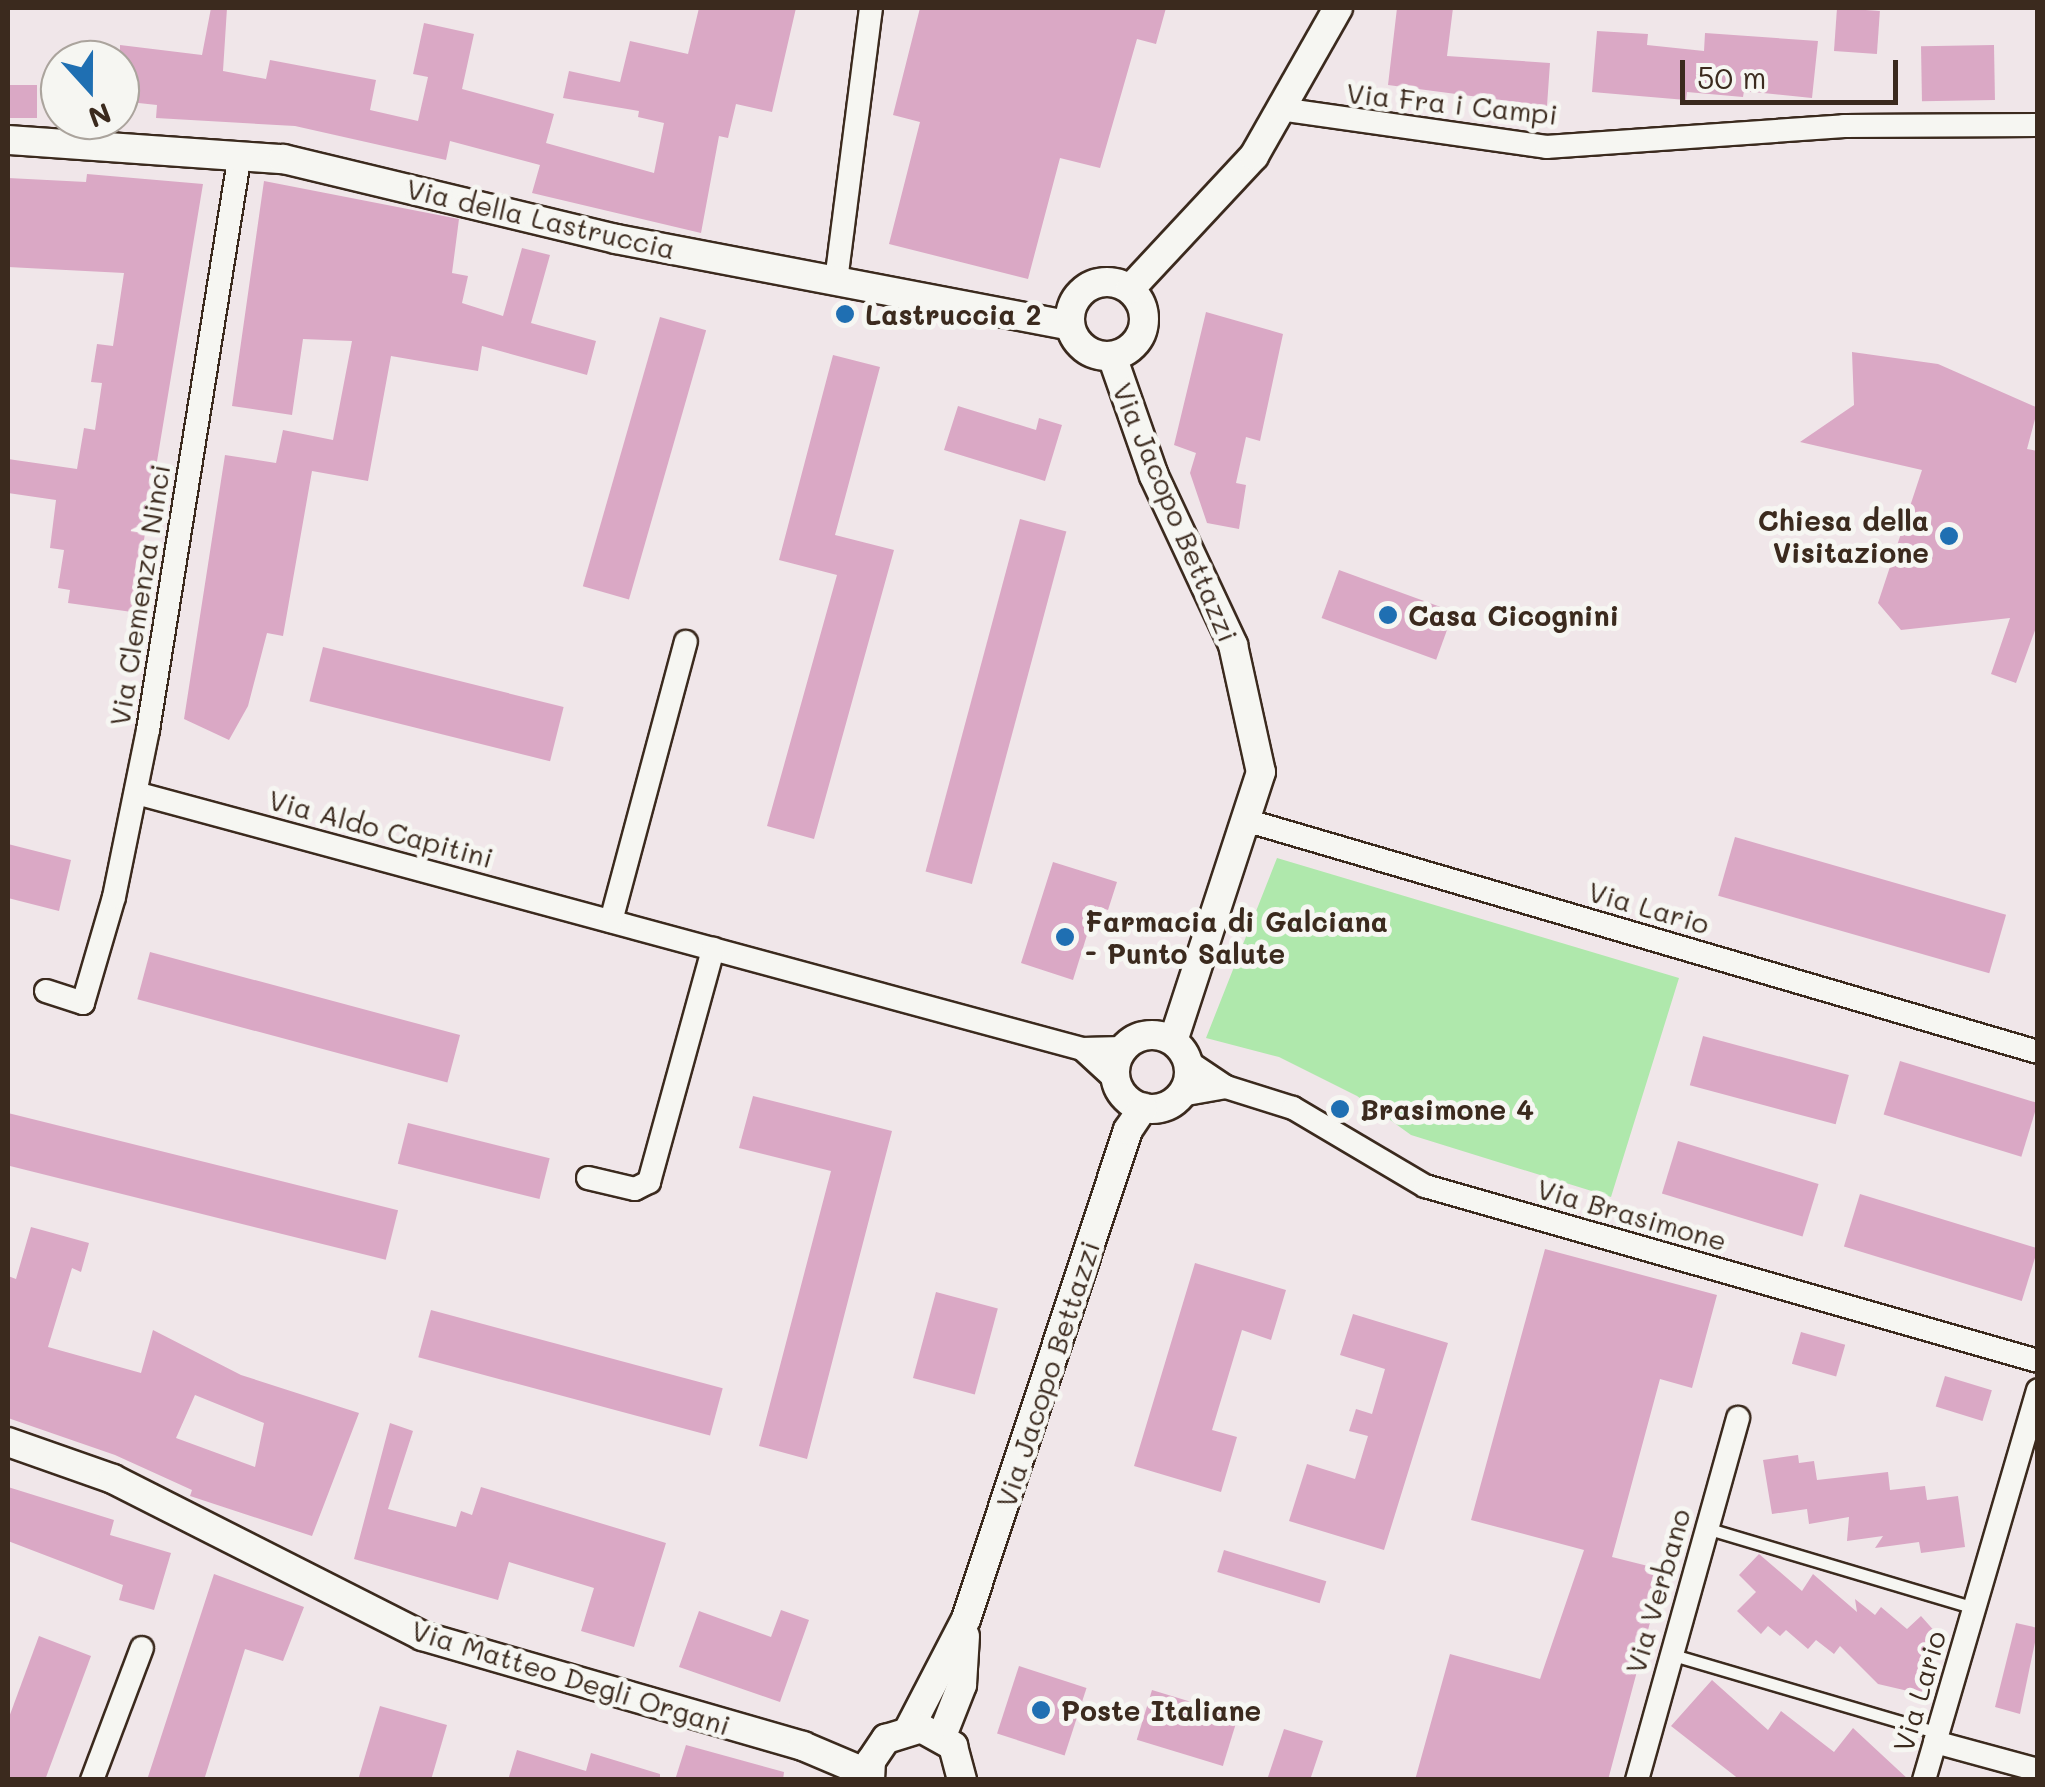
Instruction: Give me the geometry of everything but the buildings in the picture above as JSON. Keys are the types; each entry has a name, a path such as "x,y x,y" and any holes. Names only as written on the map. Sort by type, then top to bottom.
{"street":[{"path":"836,281 871,8"},
{"path":"1130,289 1254,156 1338,8"},
{"name":"Via Fra i Campi","path":"1280,109 1546,146 1844,126 2038,125"},
{"name":"Via della Lastruccia","path":"8,140 240,154 836,281 1070,326"},
{"name":"Via Clemenza Ninci","path":"46,991 83,1003 136,793 240,154"},
{"path":"1116,283 1130,289 1139,300 1143,328 1136,342 1112,356 1090,352 1070,326 1076,298 1087,287 1116,283"},
{"name":"Via Jacopo Bettazzi","path":"1112,356 1154,476 1233,645 1261,772 1179,1013 1172,1046 1181,1094"},
{"path":"610,921 686,642"},
{"name":"Via Aldo Capitini","path":"136,793 1082,1049 1123,1048"},
{"name":"Via Lario","path":"1244,820 2038,1052"},
{"path":"588,1178 635,1189 649,1182 713,949"},
{"path":"1123,1048 1172,1046"},
{"name":"Via Brasimone","path":"1172,1046 1226,1087 1292,1108 1426,1186 2038,1362"},
{"name":"Via Jacopo Bettazzi","path":"909,1729 966,1619 1128,1104 1123,1048"},
{"name":"Via Aldo Capitini","path":"1082,1049 1128,1104"},
{"name":"Via Brasimone","path":"1181,1094 1226,1087"},
{"path":"1128,1104 1164,1106 1181,1094"},
{"name":"Via Lario","path":"1924,1780 2038,1390"},
{"name":"Via Verbano","path":"1637,1780 1738,1418"},
{"name":"Via Matteo Degli Organi","path":"8,1442 113,1479 422,1636 803,1746 870,1777"},
{"name":"Via Jacopo Bettazzi","path":"942,1736 962,1685 966,1619"},
{"path":"92,1780 142,1648"},
{"path":"870,1777 877,1749 909,1729 942,1736 960,1758 962,1780"},
{"path":"1936,1738 2038,1770"}],"lane":[{"path":"1706,1528 1974,1608"},
{"path":"1670,1654 1936,1738"}],"green space":[{"path":"1277,858 1679,978 1611,1197 1411,1135 1357,1096 1279,1057 1206,1038"}],"place":[{"name":"Lastruccia 2","path":"845,314"},
{"name":"Chiesa della Visitazione","path":"1949,536"},
{"name":"Casa Cicognini","path":"1388,615"},
{"name":"Farmacia di Galciana - Punto Salute","path":"1065,937"},
{"name":"Brasimone 4","path":"1340,1109"},
{"name":"Poste Italiane","path":"1041,1710"}]}
